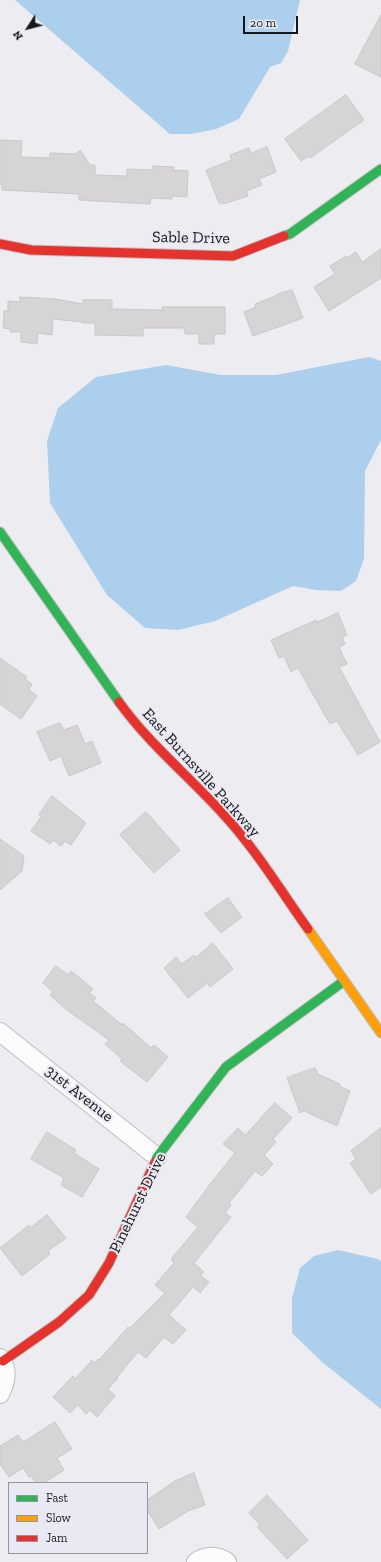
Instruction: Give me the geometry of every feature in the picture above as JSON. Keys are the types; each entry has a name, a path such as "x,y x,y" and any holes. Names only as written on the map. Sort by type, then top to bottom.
{"street":[{"name":"Sable Drive","path":"0,244 31,250 233,256 290,234 381,169"},
{"name":"East Burnsville Parkway","path":"0,532 120,704 141,730 206,796 245,840 381,1033"},
{"name":"Pinehurst Drive","path":"0,1394 5,1384 6,1372 1,1360 59,1322 88,1295 109,1263 157,1157 226,1067 344,981"},
{"name":"31st Avenue","path":"0,1032 157,1157"},
{"path":"196,1562 211,1556 221,1558 227,1562"}],"water":[{"path":"15,0 300,0 288,51 281,63 270,67 239,119 216,129 191,134 170,134"},
{"path":"369,357 381,361 381,440 365,471 364,559 356,581 341,591 316,590 293,586 215,621 178,630 145,628 107,595 50,503 47,441 58,408 96,377 166,365 221,375 276,375"},
{"path":"338,1250 381,1261 381,1409 322,1362 292,1333 292,1298 300,1268 314,1256"}],"building":[{"path":"381,15 381,77 355,64"},
{"path":"346,95 364,120 310,158 309,156 301,161 285,139"},
{"path":"0,140 22,141 21,157 50,158 50,153 76,154 80,150 90,165 95,165 95,175 127,176 127,169 153,170 153,166 174,167 173,170 188,171 187,197 172,196 172,199 151,198 150,204 79,200 79,194 2,190 2,184 0,184"},
{"path":"267,147 276,172 259,179 262,185 246,191 248,196 223,204 219,203 206,170 232,160 230,155 249,148 251,153"},
{"path":"381,249 381,278 329,311 314,287 335,274 330,266 346,256 347,258 356,252 362,262"},
{"path":"292,290 303,318 253,336 244,312 256,307 255,304"},
{"path":"20,297 55,299 83,304 83,300 112,300 112,309 162,310 162,307 225,307 225,334 214,334 214,344 199,344 199,334 185,334 184,328 143,328 143,336 95,335 95,323 82,323 53,319 52,335 38,333 37,344 21,342 21,332 10,332 10,329 3,328 4,311 8,311 8,301 20,302"},
{"path":"338,613 347,635 342,637 345,644 339,647 347,664 339,667 380,742 358,755 337,721 330,724 298,668 291,672 284,656 279,658 271,640 316,620 317,622"},
{"path":"0,658 27,677 25,679 32,684 29,690 37,696 21,719 0,704"},
{"path":"60,723 64,730 77,725 85,744 92,741 101,763 69,776 61,756 50,761 37,732"},
{"path":"52,796 86,823 71,845 65,841 61,846 53,840 50,844 31,831 41,817 39,815"},
{"path":"146,812 180,850 154,873 120,835"},
{"path":"0,839 24,856 22,871 0,890"},
{"path":"228,898 242,917 221,933 205,914"},
{"path":"213,943 233,969 210,987 207,983 188,998 164,968 176,957 182,964 194,955 196,957"},
{"path":"56,966 68,975 71,971 93,989 89,993 96,998 93,1001 122,1025 123,1023 151,1048 154,1045 168,1057 147,1082 120,1061 122,1059 105,1044 109,1040 67,1010 50,995 53,992 43,983"},
{"path":"315,1068 318,1074 340,1084 339,1086 350,1091 337,1126 304,1111 300,1113 287,1078"},
{"path":"275,1103 292,1118 273,1139 276,1142 264,1155 273,1164 262,1176 255,1171 229,1203 231,1205 225,1213 231,1217 194,1263 204,1272 200,1275 209,1282 200,1293 193,1287 169,1315 186,1330 173,1344 164,1337 146,1358 138,1352 108,1389 115,1396 97,1417 90,1410 86,1414 78,1405 70,1413 53,1397 73,1376 75,1379 92,1360 94,1363 98,1359 99,1360 128,1327 130,1328 165,1293 155,1285 174,1263 171,1259 198,1227 186,1217 235,1153 223,1144 238,1128 245,1135"},
{"path":"381,1128 381,1187 371,1194 350,1163 356,1159 351,1151"},
{"path":"47,1132 76,1150 74,1153 99,1169 82,1197 61,1185 64,1178 31,1159"},
{"path":"47,1215 66,1238 48,1251 50,1254 22,1276 0,1248 29,1225 31,1227"},
{"path":"55,1422 72,1449 57,1458 64,1470 46,1482 35,1482 31,1476 29,1477 23,1468 9,1477 0,1464 0,1446 18,1435 23,1442"},
{"path":"194,1473 205,1505 188,1511 159,1529 148,1512 148,1499 175,1481"},
{"path":"267,1495 308,1540 287,1559 257,1527 260,1525 249,1513"}],"traffic: fast":[{"path":"284,236 290,234 381,169"},
{"path":"0,532 119,702"},
{"path":"155,1162 157,1157 226,1067 344,981"}],"traffic: slow":[{"path":"308,929 381,1033"}],"traffic: jam":[{"path":"0,244 31,250 233,256 284,236"},
{"path":"119,702 143,732 212,802 236,829 258,857 308,929"},
{"path":"3,1361 59,1322 89,1295 109,1263 155,1162"}]}
